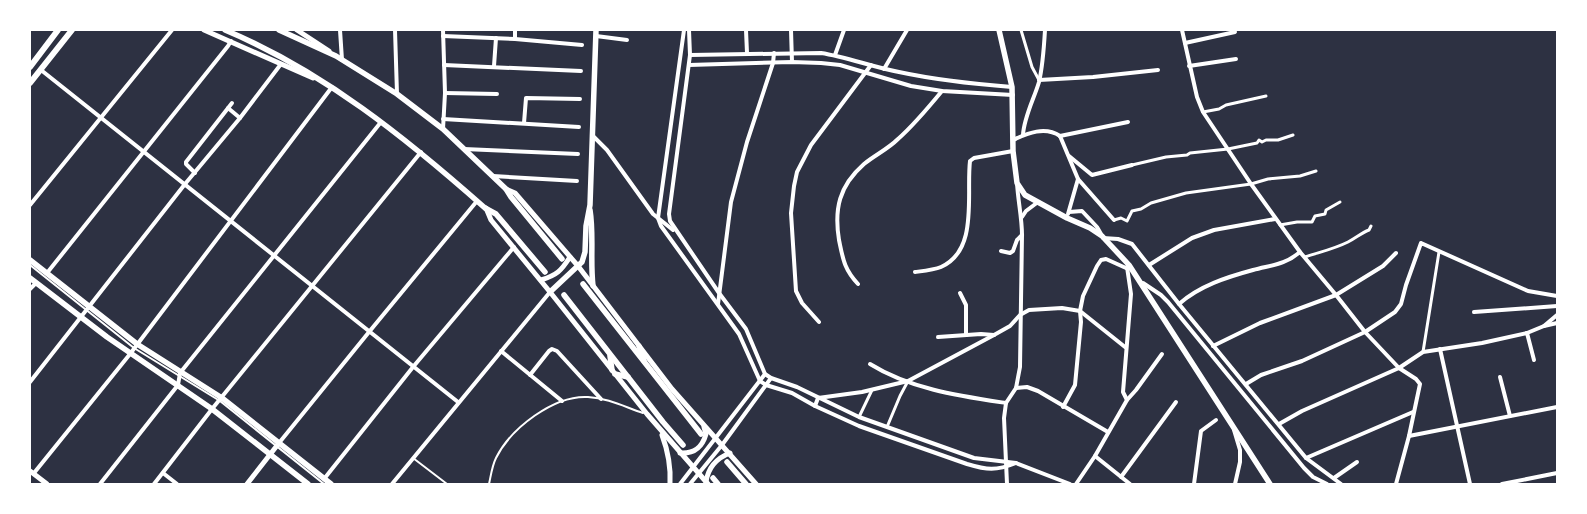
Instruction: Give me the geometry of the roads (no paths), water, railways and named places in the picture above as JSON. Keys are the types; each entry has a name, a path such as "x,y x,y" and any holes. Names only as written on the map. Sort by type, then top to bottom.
{"main road":[{"path":"31,64 58,30"},
{"path":"30,84 72,30"},
{"path":"225,30 283,57 332,87 421,152 485,208 496,214 545,272"},
{"path":"279,30 336,56 397,94 443,129 506,189 562,259"},
{"path":"999,30 1013,95 1012,151 1017,183 1025,194 1068,215 1103,237 1141,282 1270,484"},
{"path":"550,292 578,266 584,257 586,226 590,205 596,33"},
{"path":"590,205 593,226 593,286"},
{"path":"30,260 136,346 221,399 324,481 331,484"},
{"path":"30,278 130,354 212,410 308,484"},
{"path":"583,284 701,434"},
{"path":"564,296 683,445"},
{"path":"624,337 639,346 646,365"},
{"path":"610,354 614,372 628,377"},
{"path":"727,462 746,484"},
{"path":"713,478 718,484"}],"street":[{"path":"30,204 172,30"},
{"path":"204,30 326,84"},
{"path":"298,30 336,56"},
{"path":"340,30 342,60"},
{"path":"395,30 397,94"},
{"path":"443,30 445,93 443,129"},
{"path":"515,30 515,39"},
{"path":"684,30 658,218 661,226 739,334 760,381 766,385 792,393 859,426 967,464 982,468 1000,469 1016,463"},
{"path":"689,30 689,65 669,214 670,221 749,334 765,374 859,417 974,458 1016,463 1070,484"},
{"path":"746,30 747,53"},
{"path":"791,30 792,62"},
{"path":"835,55 844,30"},
{"path":"884,69 907,30"},
{"path":"1021,30 1032,67 1039,80"},
{"path":"1023,135 1023,125 1039,80 1045,30"},
{"path":"1182,30 1189,66 1203,112 1250,184 1274,219 1364,332 1399,368 1416,379 1420,384 1396,484"},
{"path":"1185,43 1235,32"},
{"path":"596,33 627,40"},
{"path":"443,36 515,39 582,45"},
{"path":"494,66 496,38"},
{"path":"47,273 231,41"},
{"path":"690,54 792,52 835,55 884,69 1012,88"},
{"path":"718,304 731,202 774,53"},
{"path":"1189,66 1236,59"},
{"path":"689,65 792,62 830,64 866,72 911,86 942,91 1013,95"},
{"path":"30,382 281,64"},
{"path":"444,65 581,71"},
{"path":"819,322 798,297 794,283 791,213 794,186 797,172 811,145 871,65"},
{"path":"41,70 458,402"},
{"path":"1039,80 1093,77 1158,70"},
{"path":"47,484 32,472 130,354 332,87"},
{"path":"858,284 846,270 843,259 837,226 839,200 845,188 864,165 899,139 942,91"},
{"path":"445,93 497,94"},
{"path":"1203,112 1266,96"},
{"path":"524,123 526,98 580,99"},
{"path":"195,173 186,162 232,103"},
{"path":"228,108 240,118"},
{"path":"443,119 579,127"},
{"path":"100,484 178,385 180,375 381,122"},
{"path":"1060,136 1128,122"},
{"path":"1013,140 1034,131 1046,130 1060,136 1078,178 1114,220 1121,218 1127,221 1132,211 1141,210 1151,203 1186,193 1250,184 1268,179 1300,176 1316,171"},
{"path":"592,135 607,150 653,214 677,233"},
{"path":"1069,156 1092,174 1166,157 1228,149 1256,143 1259,140 1262,142 1278,140 1293,135"},
{"path":"464,149 578,154"},
{"path":"915,272 941,267 956,258 961,249 969,220 970,161 974,158 1012,151"},
{"path":"154,484 312,285 421,152"},
{"path":"493,176 577,181"},
{"path":"1068,215 1078,178"},
{"path":"1007,484 1004,418 1006,403 1016,388 1020,367 1022,217 1017,183"},
{"path":"506,189 514,194 578,266 703,425 756,484"},
{"path":"247,484 477,201"},
{"path":"1022,217 1026,211 1038,202"},
{"path":"1280,226 1285,223 1287,225 1297,222 1312,222 1315,216 1324,214 1326,210 1340,202"},
{"path":"485,208 491,220 661,432 707,483"},
{"path":"1068,215 1082,211 1097,227 1103,237 1118,238 1132,244 1213,346 1306,458 1341,484"},
{"path":"1149,265 1192,238 1214,230 1274,219"},
{"path":"1305,257 1327,251 1351,241 1362,232 1369,230 1371,226"},
{"path":"1001,251 1010,253 1013,251 1014,244 1022,235"},
{"path":"1246,384 1260,375 1302,361 1364,332 1395,312 1401,304 1421,244 1528,291 1557,296"},
{"path":"324,481 413,367 514,247"},
{"path":"1179,304 1199,289 1251,271 1286,262 1300,252"},
{"path":"1423,352 1439,252"},
{"path":"1213,346 1260,323 1336,295 1383,266 1396,253"},
{"path":"541,280 554,276 564,267 570,257"},
{"path":"1063,407 1075,386 1082,322 1080,311 1083,296 1097,266 1101,260 1106,259 1127,266 1131,294 1125,347 1123,392 1127,400"},
{"path":"1141,282 1168,302 1304,468 1313,477 1327,484"},
{"path":"30,290 36,283"},
{"path":"392,484 550,292"},
{"path":"960,293 966,305 966,334"},
{"path":"1474,312 1557,306"},
{"path":"818,398 872,390 908,381 1010,326 1020,315 1029,310 1062,308 1080,311 1125,347"},
{"path":"1544,326 1557,315"},
{"path":"1279,424 1302,411 1399,368 1423,352 1482,343 1527,333 1557,323"},
{"path":"1527,333 1534,360"},
{"path":"938,337 966,334 994,335"},
{"path":"530,375 552,349 557,351 601,398"},
{"path":"1440,349 1470,484"},
{"path":"501,351 562,401"},
{"path":"1076,484 1095,456 1127,400 1162,354"},
{"path":"870,364 908,381 960,396 1006,403"},
{"path":"680,484 765,374"},
{"path":"690,484 722,445 771,378"},
{"path":"1500,378 1510,416"},
{"path":"887,427 908,381"},
{"path":"1016,388 1027,387 1038,391 1108,432"},
{"path":"859,417 872,390"},
{"path":"815,406 818,398"},
{"path":"1121,477 1176,402"},
{"path":"1409,436 1458,428 1557,406"},
{"path":"1306,458 1414,412"},
{"path":"1194,484 1201,430 1216,420"},
{"path":"680,453 695,452 706,434 703,425"},
{"path":"1234,425 1234,436 1240,450 1240,462 1235,484"},
{"path":"661,432 668,451 670,484"},
{"path":"707,483 709,470 718,460 730,453"},
{"path":"1095,456 1130,484"},
{"path":"1334,478 1357,462"},
{"path":"163,473 177,484"},
{"path":"1502,484 1557,473"}],"lane":[{"path":"30,265 88,308"},
{"path":"489,484 496,458 508,440 525,423 547,408 562,401 586,397 601,398 647,414"},
{"path":"413,458 447,484"}]}
